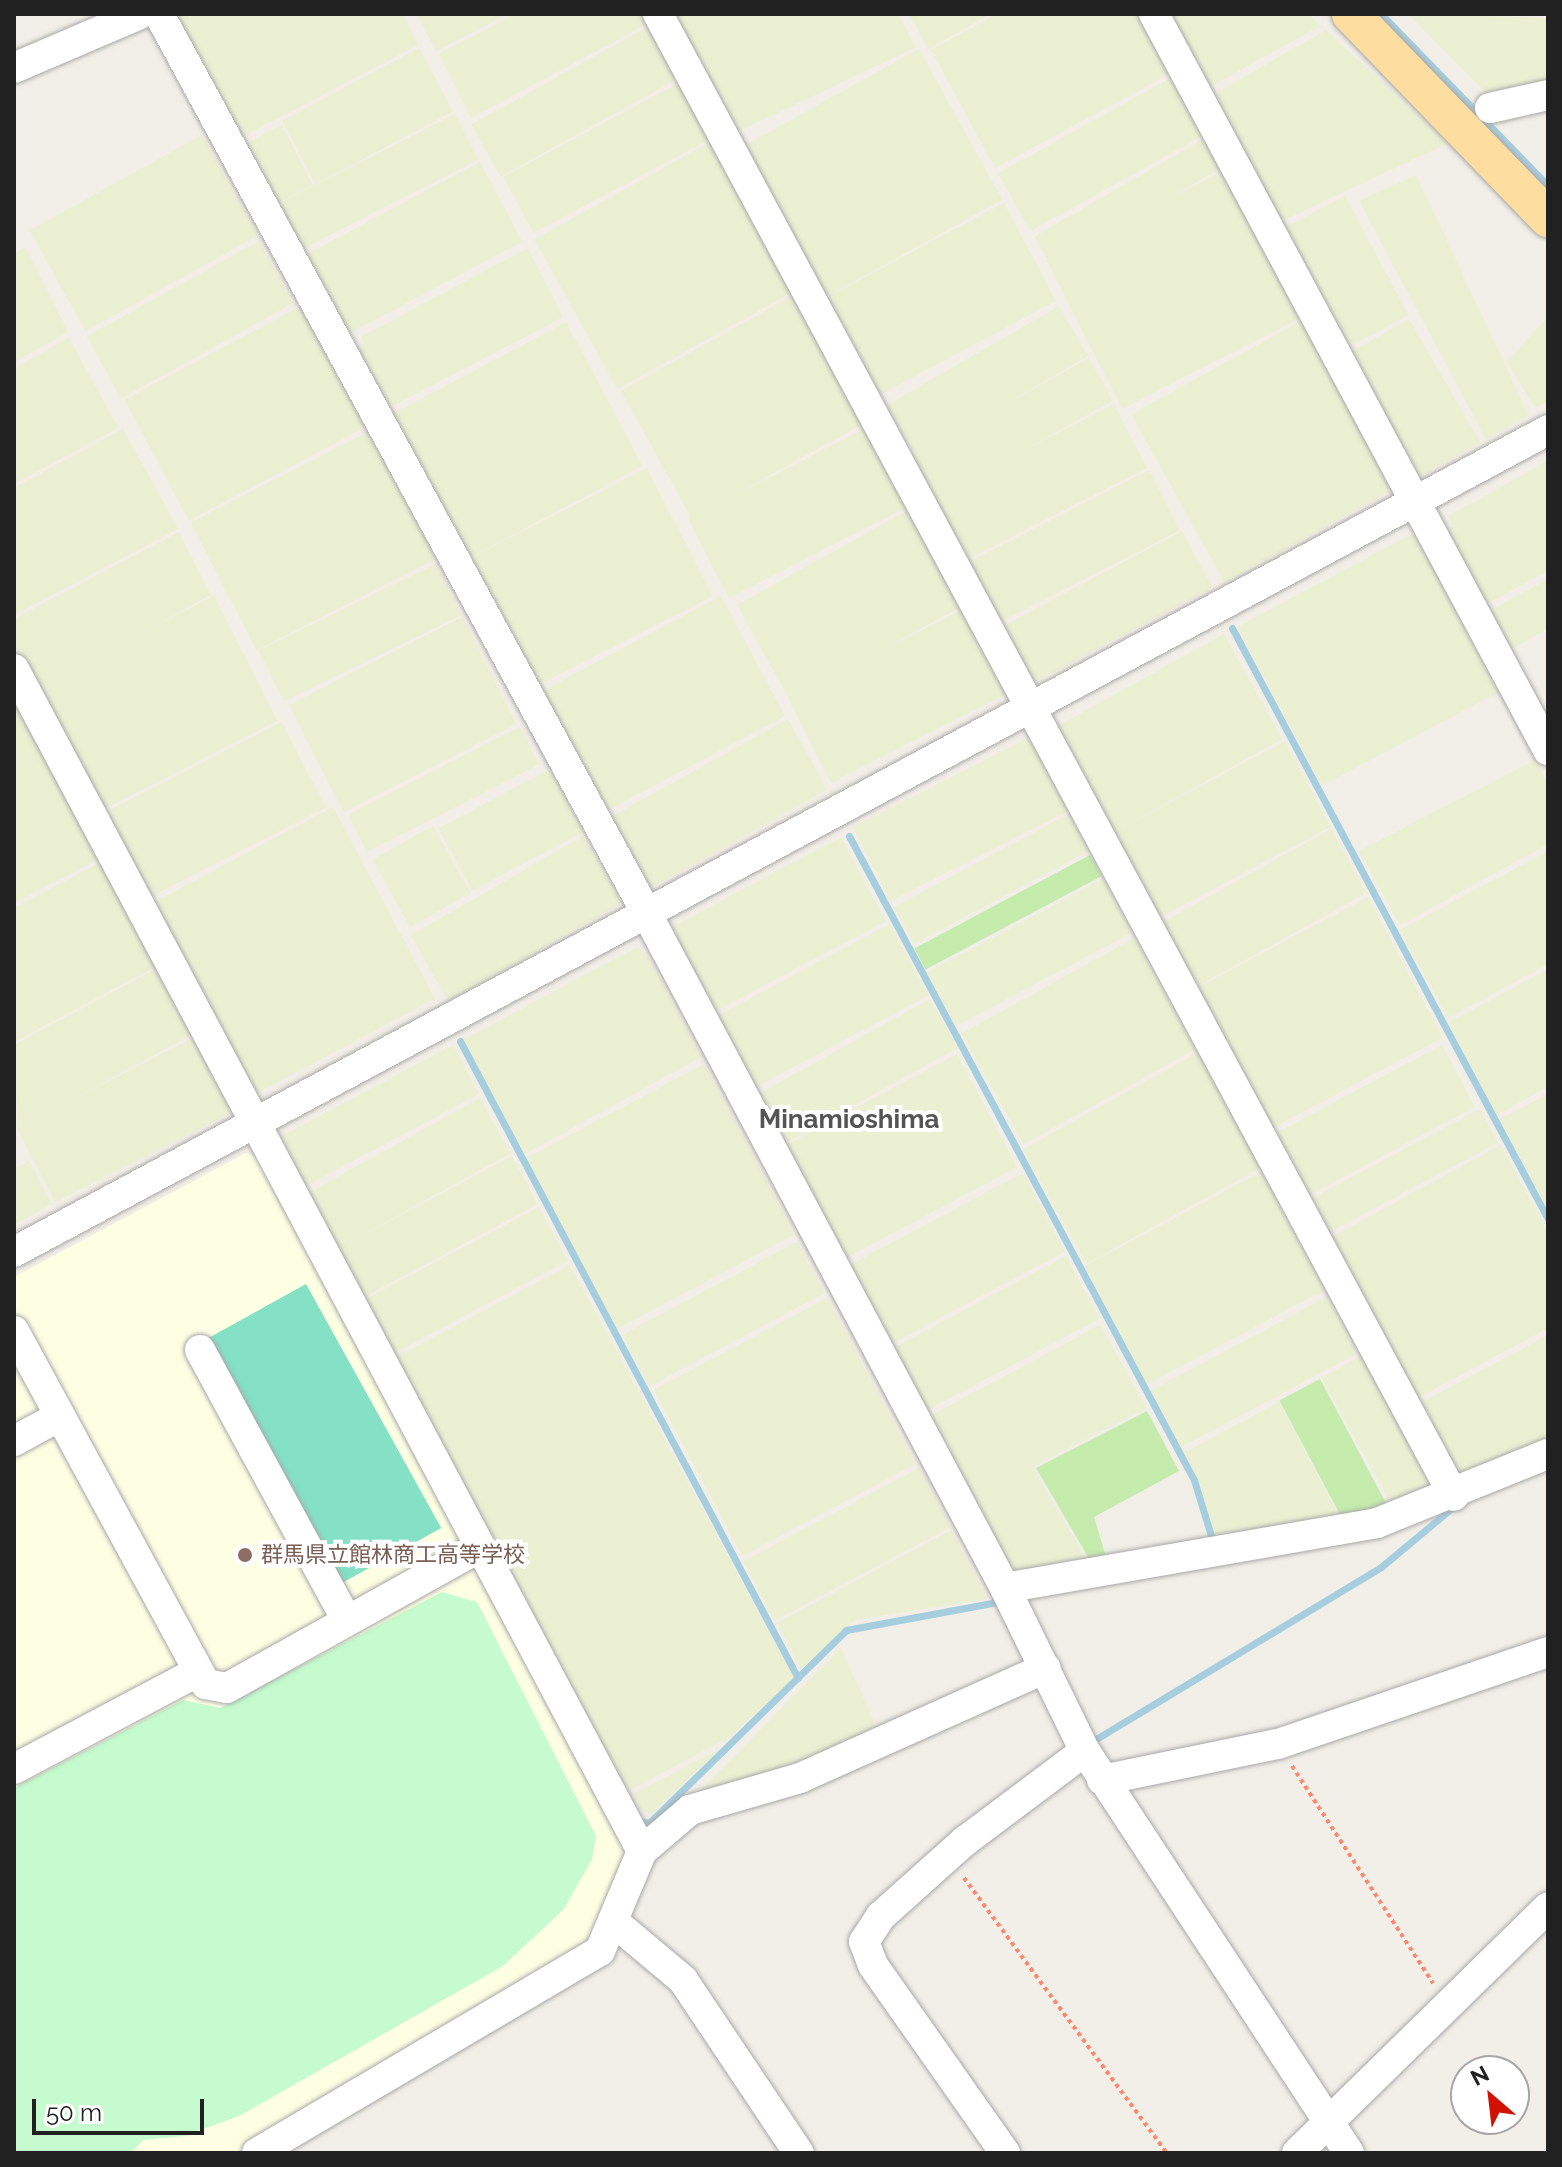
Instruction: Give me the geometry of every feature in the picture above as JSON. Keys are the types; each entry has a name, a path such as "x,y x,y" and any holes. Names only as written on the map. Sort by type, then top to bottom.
{"main road":[{"path":"1351,14 1548,218"}],"street":[{"path":"14,68 140,14"},
{"path":"159,14 648,915 1005,1588 1085,1751 1333,2124 1349,2153"},
{"path":"658,14 1454,1496"},
{"path":"1154,14 1548,750"},
{"path":"1490,108 1548,95"},
{"path":"14,1252 255,1121 648,915 1548,430"},
{"path":"14,669 642,1851"},
{"path":"14,1331 206,1684 227,1688 479,1548"},
{"path":"200,1350 347,1621"},
{"path":"14,1441 60,1416"},
{"path":"1005,1588 1377,1523 1454,1496 1548,1454"},
{"path":"1102,1780 1278,1744 1548,1652"},
{"path":"257,2153 600,1951 642,1851 690,1810 800,1778 1046,1668"},
{"path":"14,1769 199,1671"},
{"path":"1005,2153 873,1965 864,1942 881,1916 948,1856 1085,1751"},
{"path":"1297,2153 1333,2124 1548,1907"},
{"path":"614,1922 683,1980 799,2153"}],"path":[{"path":"1278,1744 1449,2007"},
{"path":"948,1856 1167,2153"}],"shaded area":[{"path":"403,14 418,45 238,139 176,16"},
{"path":"417,14 508,14 436,51"},
{"path":"515,14 642,14 647,24 471,118 439,54"},
{"path":"669,14 898,14 916,47 733,134"},
{"path":"909,14 991,14 928,49"},
{"path":"997,14 1142,14 1175,71 995,168 931,50"},
{"path":"1168,14 1309,14 1320,26 1209,87"},
{"path":"1408,14 1548,18 1548,84 1489,96"},
{"path":"649,26 678,78 501,177 471,124"},
{"path":"1326,30 1448,143 1280,222 1211,96"},
{"path":"419,48 453,112 316,184 282,121"},
{"path":"919,49 1002,199 824,298 741,148"},
{"path":"1174,76 1206,134 1030,231 998,173"},
{"path":"679,83 709,140 533,233 503,176"},
{"path":"455,114 478,159 299,251 276,205"},
{"path":"282,125 313,186 274,206 243,145"},
{"path":"202,135 258,236 85,331 30,231"},
{"path":"1207,137 1224,166 1052,266 1035,236"},
{"path":"712,141 795,291 617,389 534,239"},
{"path":"480,162 522,241 347,335 304,255"},
{"path":"1225,170 1300,318 1122,409 1047,261"},
{"path":"1416,175 1529,416 1486,439 1359,201"},
{"path":"1345,196 1408,315 1347,348 1283,229"},
{"path":"1004,203 1056,301 877,396 825,298"},
{"path":"259,241 293,303 121,399 87,337"},
{"path":"25,247 68,332 14,362 14,254"},
{"path":"528,248 563,317 387,409 355,350 364,345 361,337"},
{"path":"796,294 867,422 692,519 621,391"},
{"path":"303,305 367,426 189,521 125,400"},
{"path":"1059,306 1088,356 916,456 887,406"},
{"path":"1548,316 1548,401 1535,408 1507,362"},
{"path":"1409,319 1480,442 1419,477 1348,354"},
{"path":"1302,320 1395,488 1225,582 1131,415"},
{"path":"566,322 643,466 466,560 389,416"},
{"path":"69,338 118,428 14,484 14,368"},
{"path":"1089,358 1113,401 934,500 911,457"},
{"path":"1114,404 1147,468 966,560 933,496"},
{"path":"870,426 910,505 729,598 688,519"},
{"path":"123,429 178,529 14,615 14,488"},
{"path":"370,431 435,559 256,651 191,522"},
{"path":"1548,461 1548,571 1479,608 1441,533 1454,526 1448,516"},
{"path":"647,468 712,596 532,688 466,560"},
{"path":"1149,470 1180,531 999,623 968,562"},
{"path":"912,508 965,604 790,701 737,605"},
{"path":"1182,531 1212,588 1032,683 1002,627"},
{"path":"179,532 211,595 38,690 14,644 14,619"},
{"path":"1414,533 1499,692 1322,786 1237,627"},
{"path":"436,564 461,615 284,702 259,650"},
{"path":"1548,579 1548,629 1504,653 1484,614"},
{"path":"214,596 278,721 100,811 37,686"},
{"path":"721,596 785,716 605,812 541,692"},
{"path":"967,607 1010,692 831,783 788,698"},
{"path":"462,617 516,724 344,812 289,705"},
{"path":"1224,634 1282,739 1112,833 1053,729"},
{"path":"14,698 102,857 14,903"},
{"path":"788,719 827,790 646,890 607,819"},
{"path":"282,722 326,808 146,899 103,813"},
{"path":"520,727 539,764 367,852 348,815"},
{"path":"1030,737 1068,811 890,901 853,827"},
{"path":"1285,741 1331,827 1155,920 1109,834"},
{"path":"1535,760 1548,784 1548,844 1400,925 1359,851"},
{"path":"550,769 583,832 472,891 439,828"},
{"path":"333,807 435,999 253,1095 151,904"},
{"path":"1069,814 1089,851 914,944 894,907"},
{"path":"433,826 470,893 410,927 373,859"},
{"path":"1331,829 1366,893 1191,990 1156,926"},
{"path":"583,836 622,903 449,1002 411,936"},
{"path":"841,837 886,921 711,1014 666,930"},
{"path":"1548,851 1548,964 1448,1018 1400,930"},
{"path":"103,861 161,964 14,1042 14,908"},
{"path":"1103,879 1132,933 956,1026 927,972"},
{"path":"1368,897 1443,1037 1268,1130 1193,990"},
{"path":"890,924 928,996 751,1089 713,1018"},
{"path":"1134,938 1196,1049 1023,1145 962,1034"},
{"path":"637,947 647,955 701,1057 525,1154 463,1040"},
{"path":"161,966 197,1032 18,1129 14,1045"},
{"path":"1548,969 1548,1087 1497,1115 1448,1023"},
{"path":"930,999 957,1048 784,1144 757,1095"},
{"path":"197,1036 235,1111 55,1203 17,1128"},
{"path":"453,1045 479,1094 302,1188 284,1157 282,1136"},
{"path":"1442,1045 1475,1107 1304,1197 1272,1136"},
{"path":"1197,1053 1261,1168 1086,1264 1023,1149"},
{"path":"957,1054 1017,1167 844,1259 784,1146"},
{"path":"704,1064 795,1234 617,1329 527,1158"},
{"path":"1548,1094 1548,1210 1500,1119"},
{"path":"480,1098 511,1153 335,1251 304,1195"},
{"path":"1480,1109 1498,1143 1327,1234 1309,1200"},
{"path":"1501,1145 1548,1233 1548,1328 1412,1401 1328,1239"},
{"name":"群馬県立館林商工高等学校","path":"246,1153 258,1157 630,1852 586,1944 524,1988 238,2153 14,2153 14,1277"},
{"path":"512,1156 538,1205 360,1299 335,1250"},
{"path":"29,1161 52,1204 14,1225 14,1169"},
{"path":"1261,1172 1324,1290 1147,1384 1084,1266"},
{"path":"1023,1173 1065,1252 888,1345 846,1267"},
{"path":"539,1207 568,1261 390,1355 362,1301"},
{"path":"797,1242 824,1293 649,1386 622,1335"},
{"path":"1066,1256 1099,1319 924,1412 890,1349"},
{"path":"570,1265 794,1678 731,1736 628,1791 393,1359"},
{"path":"1327,1297 1357,1354 1181,1447 1151,1390"},
{"path":"827,1298 915,1464 742,1556 654,1390"},
{"path":"1100,1325 1147,1408 1032,1467 1087,1561 1019,1572 1004,1557 928,1417"},
{"path":"1548,1335 1548,1445 1460,1482 1417,1405"},
{"path":"1361,1356 1435,1490 1396,1512 1322,1378"},
{"path":"1279,1402 1342,1522 1217,1542 1200,1483 1184,1453"},
{"path":"919,1468 950,1527 775,1621 743,1561"},
{"path":"951,1530 987,1599 855,1620 801,1669 777,1623"},
{"path":"841,1648 879,1733 796,1768 697,1794"},
{"path":"720,1749 651,1814 641,1809 633,1794"}],"green space":[{"path":"1090,855 1101,876 926,970 914,948"},
{"path":"306,1284 441,1528 342,1583 206,1339"},
{"path":"1320,1379 1389,1510 1349,1531 1279,1401"},
{"path":"1147,1411 1179,1471 1094,1517 1107,1560 1091,1562 1036,1468"},
{"path":"442,1592 477,1602 596,1836 592,1859 564,1909 503,1966 239,2116 184,2136 143,2140 131,2153 14,2153 14,1788 183,1700 220,1708"}],"waterway":[{"path":"1381,14 1548,186"},
{"path":"1232,628 1548,1219"},
{"path":"849,836 1194,1480 1213,1542"},
{"path":"460,1041 798,1678"},
{"path":"1096,1739 1381,1567 1453,1507"},
{"path":"636,1820 649,1823 846,1630 997,1602 995,1597"}],"place":[{"name":"群馬県立館林商工高等学校","path":"245,1555"}],"district":[{"name":"Minamioshima","path":"849,1120"}]}
